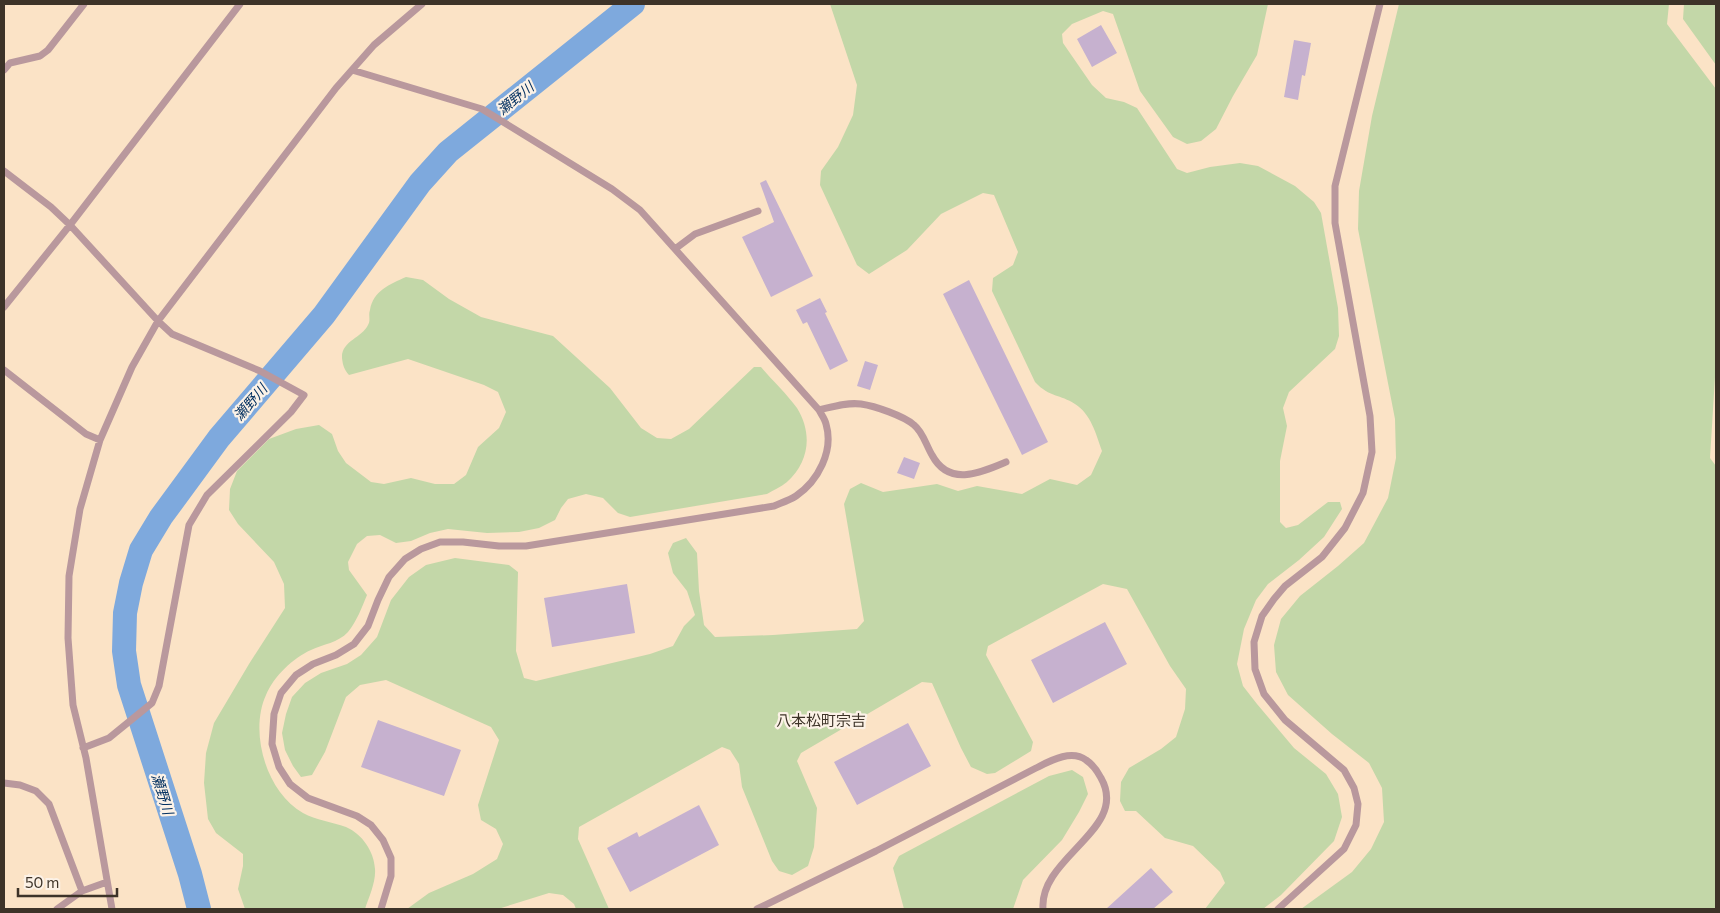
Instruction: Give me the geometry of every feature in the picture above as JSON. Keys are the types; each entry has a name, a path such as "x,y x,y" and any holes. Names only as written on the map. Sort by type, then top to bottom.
{"lane":[{"path":"4,70 10,63 40,56 48,50 84,4"},
{"path":"4,307 70,225 240,4"},
{"path":"112,909 83,748 73,705 68,638 69,576 80,509 100,440 132,367 158,321 272,170 352,70 374,45 422,4"},
{"path":"1278,909 1344,849 1356,825 1358,804 1354,788 1344,770 1284,720 1264,694 1256,669 1254,642 1262,616 1274,599 1285,586 1322,557 1345,528 1363,493 1372,452 1370,416 1335,223 1335,186 1380,4"},
{"path":"352,70 482,109 612,189 640,210 819,410 826,424 828,440 825,460 813,481 795,497 774,506 526,546 440,542 421,549 405,559 389,577 368,626 354,644 336,655 313,664 296,675 281,693 274,714 272,744 279,767 290,784 308,798 356,816 371,825 383,840 391,858 391,876 381,909"},
{"path":"4,171 51,207 70,225 172,334 260,371 304,395 291,412 207,495 189,525 159,686 152,703 109,738 83,748"},
{"path":"675,250 695,234 758,211"},
{"path":"4,370 86,434 100,440"},
{"path":"819,410 844,404 861,404 903,417 916,426 932,456 943,468 960,476 980,473 1006,462"},
{"path":"757,909 876,851 1056,758 1074,756 1086,760 1099,773 1106,786 1107,804 1101,820 1049,879 1042,902 1043,909"},
{"path":"4,783 20,785 36,791 49,804 82,891"},
{"path":"57,909 82,891 107,882"}],"green space":[{"path":"830,4 1268,4 1257,55 1216,129 1201,141 1187,144 1173,137 1140,91 1113,14 1103,11 1072,24 1062,34 1063,43 1092,85 1106,98 1124,102 1137,108 1177,169 1187,173 1210,167 1240,163 1258,166 1295,186 1314,202 1321,213 1338,308 1339,336 1335,349 1289,392 1283,408 1287,426 1280,461 1280,522 1286,528 1298,525 1328,502 1340,502 1342,509 1324,537 1299,560 1268,584 1256,600 1244,629 1237,664 1243,686 1257,704 1294,748 1326,774 1338,794 1342,817 1334,841 1281,895 1263,909 1205,909 1225,883 1220,872 1193,846 1165,838 1136,811 1125,811 1120,801 1121,782 1129,768 1161,749 1176,737 1185,709 1186,689 1170,666 1127,589 1103,584 988,646 986,655 1033,742 1031,751 995,773 987,774 971,767 932,683 922,682 801,753 797,761 817,808 814,847 808,866 792,875 779,871 772,861 742,787 739,764 730,750 722,747 579,827 578,839 609,909 576,909 574,904 563,895 549,893 498,909 407,909 429,893 473,874 497,859 503,844 496,829 481,820 478,805 499,740 491,727 386,680 360,685 346,697 325,752 312,775 301,777 285,750 282,733 292,697 305,683 321,673 347,664 361,655 377,637 391,600 409,577 426,565 455,558 509,565 518,572 516,651 524,678 536,681 650,654 673,646 684,626 695,615 687,591 673,573 668,553 673,543 686,538 697,553 699,591 704,625 715,637 857,629 864,621 844,504 850,489 861,483 883,492 937,484 958,491 977,486 1022,494 1050,479 1077,485 1091,475 1102,451 1089,419 1081,408 1070,401 1045,391 1035,382 992,291 993,278 1013,265 1018,252 994,195 983,193 941,214 907,250 869,274 857,265 820,185 821,171 838,147 853,115 857,85"},
{"path":"1399,4 1669,4 1667,24 1716,89 1716,361 1710,458 1716,466 1716,909 1301,909 1352,872 1371,849 1384,822 1382,788 1369,763 1332,734 1288,695 1276,672 1274,645 1281,619 1300,596 1364,543 1388,498 1396,458 1395,419 1358,229 1359,191 1372,116"},
{"path":"1684,4 1716,4 1716,65 1683,19"},
{"path":"406,277 423,280 449,299 481,317 553,336 610,388 641,428 657,438 671,439 689,429 754,367 761,367 793,403 802,418 807,438 804,457 800,466 787,482 767,494 630,517 618,513 603,498 586,494 568,499 555,520 539,528 519,532 487,533 448,529 430,533 411,541 396,543 380,535 367,536 357,544 348,562 349,570 367,595 357,619 344,636 304,653 279,675 266,695 261,710 259,726 264,760 279,791 303,813 346,827 357,834 366,844 370,850 375,869 372,889 365,909 245,909 238,889 243,866 243,854 216,833 208,819 204,783 206,753 214,723 285,608 284,584 274,562 238,524 229,510 230,489 237,471 269,439 296,429 319,425 332,434 338,451 346,463 371,482 384,484 411,478 435,484 454,484 466,475 478,447 499,428 506,412 498,392 484,385 408,359 349,375 347,373 342,358 343,352 348,344 368,325 369,312 378,293"},
{"path":"1072,770 1083,777 1088,794 1062,840 1023,880 1013,909 904,909 893,868 899,856 1049,776"}],"building":[{"path":"1101,25 1117,53 1092,67 1077,39"},
{"path":"1294,40 1311,43 1305,76 1302,75 1298,100 1284,97"},
{"path":"766,180 813,276 771,297 742,237 774,222 760,183"},
{"path":"969,280 1048,442 1022,455 943,294"},
{"path":"820,298 827,312 825,313 848,361 830,370 807,322 803,324 796,310"},
{"path":"865,361 878,365 870,390 857,386"},
{"path":"904,457 920,463 914,479 897,473"},
{"path":"627,584 635,633 552,647 544,598"},
{"path":"1105,622 1127,664 1053,703 1031,660"},
{"path":"378,720 461,750 444,796 361,767"},
{"path":"908,723 931,766 857,805 834,762"},
{"path":"699,805 719,845 630,892 607,848 637,832 639,837"},
{"path":"1151,868 1173,892 1153,909 1106,909"}],"waterway":[{"name":"瀬野川","path":"199,909 190,874 129,685 124,651 125,613 131,583 141,550 161,517 219,438 324,315 420,183 448,152 633,4"}],"district":[{"name":"八本松町宗吉","path":"821,720"}]}
